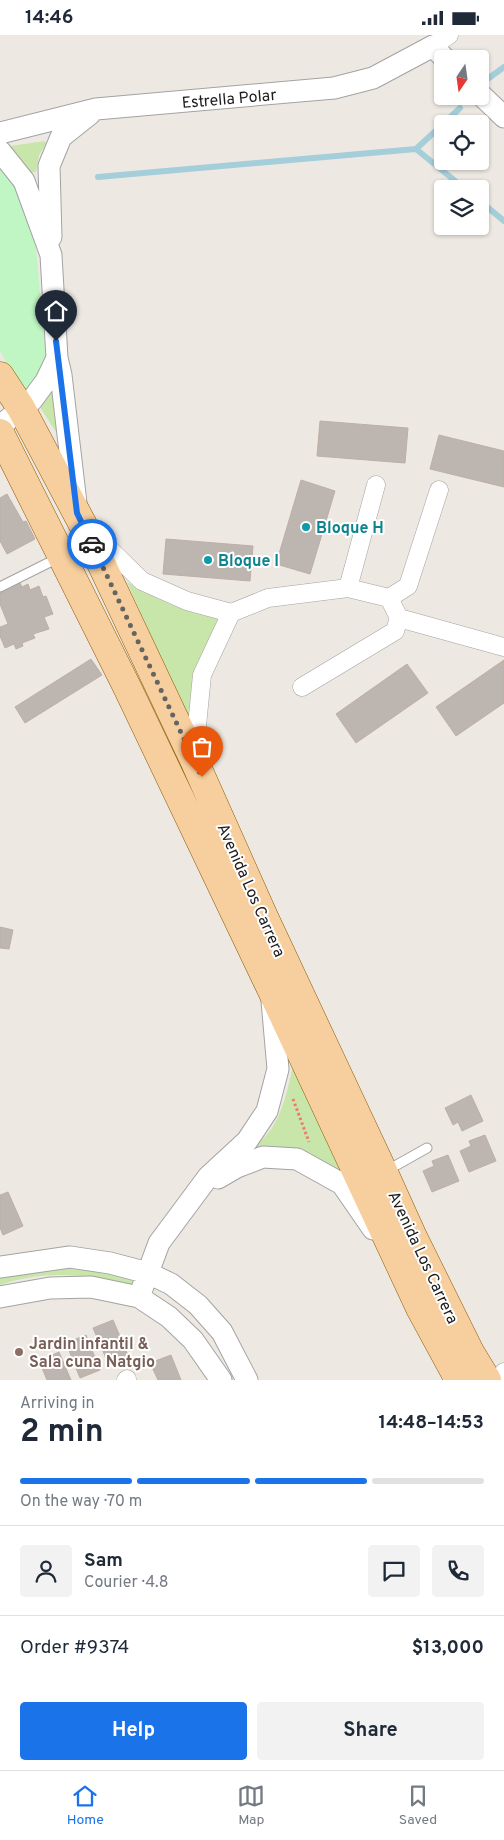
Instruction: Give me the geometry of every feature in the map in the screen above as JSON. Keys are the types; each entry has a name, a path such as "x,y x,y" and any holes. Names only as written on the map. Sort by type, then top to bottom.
{"main road":[{"name":"Avenida Los Carrera","path":"0,376 21,408 79,518 194,760 264,917 413,1237 470,1352 487,1380"},
{"name":"Avenida Los Carrera","path":"0,433 127,687 404,1274 437,1342 459,1380"}],"street":[{"name":"Estrella Polar","path":"0,133 96,109 334,88 373,78 442,47"},
{"path":"489,103 504,117"},
{"path":"96,109 61,137 49,166 51,255 57,358 61,375 79,518 142,581 187,601 231,613 268,598 348,588 389,598 408,586 439,489"},
{"path":"0,151 24,181 51,255"},
{"path":"0,426 32,400 46,381 57,358"},
{"path":"348,588 376,485"},
{"path":"302,687 395,631 399,618 389,598"},
{"path":"194,760 202,675 231,613"},
{"path":"399,618 504,647"},
{"path":"139,1297 159,1243 208,1177 247,1141 268,1111 278,1069 272,991"},
{"path":"198,1190 237,1167 263,1157 298,1159 342,1184 404,1274"},
{"path":"0,1267 70,1257 110,1263 148,1273 172,1284 198,1305 222,1332 247,1380"},
{"path":"0,1297 50,1288 91,1287 139,1297 169,1317 193,1340 220,1380"},
{"path":"499,1380 504,1372"}],"lane":[{"path":"0,587 61,556"},
{"path":"384,1173 427,1148"}],"path":[{"path":"275,1081 291,1093 320,1171"}],"green space":[{"path":"45,141 46,144 39,155 36,172 31,173 18,156 8,150 10,146"},
{"path":"0,166 21,187 34,226 46,358 43,378 26,391 16,380 0,351"},
{"path":"51,385 60,429 56,432 38,404"},
{"path":"127,582 183,609 221,618 194,687 188,719"},
{"path":"294,1062 341,1171 316,1158 245,1153 264,1138 274,1124 285,1099"},
{"path":"71,1265 102,1270 133,1280 131,1286 98,1278 49,1275 16,1280 0,1285 0,1278 41,1268"}],"building":[{"path":"320,421 408,428 405,463 317,456"},
{"path":"439,435 504,451 504,487 430,469"},
{"name":"Bloque H","path":"301,480 335,491 310,574 276,564"},
{"path":"7,494 23,522 26,521 35,539 7,554 0,541 0,498"},
{"name":"Bloque I","path":"166,539 253,546 250,581 163,574"},
{"path":"20,583 22,587 28,584 30,590 39,586 43,597 46,596 53,614 44,617 49,629 33,634 35,638 22,643 23,646 16,649 14,644 5,648 0,636 0,627 8,624 0,604 0,590"},
{"path":"91,659 102,675 25,723 15,707"},
{"path":"504,660 504,703 456,736 436,707"},
{"path":"407,664 428,693 356,743 336,714"},
{"path":"0,927 13,930 9,949 0,948"},
{"path":"471,1095 483,1121 462,1131 458,1122 453,1125 445,1108"},
{"path":"485,1135 496,1161 469,1172 460,1151 471,1146 469,1141"},
{"path":"448,1155 459,1181 432,1192 423,1171 434,1166 432,1161"},
{"path":"8,1192 23,1226 3,1235 0,1228 0,1195"},
{"path":"113,1320 128,1355 108,1363 93,1328"},
{"path":"86,1335 100,1370 80,1378 66,1343"},
{"path":"59,1352 71,1380 47,1380 39,1361"},
{"path":"171,1355 181,1380 158,1380 150,1363"}],"waterway":[{"path":"489,78 504,67"},
{"path":"453,115 460,108"},
{"path":"98,177 416,149 434,132"},
{"path":"416,149 454,180"},
{"path":"489,208 504,221"}],"way so far":[{"path":"92,544 202,777"}],"place":[{"name":"Bloque H","path":"306,527"},
{"name":"Bloque I","path":"208,560"},
{"name":"Jardin infantil & Sala cuna Natgio","path":"19,1352"}],"route":[{"path":"56,341 77,513 92,544"}]}
